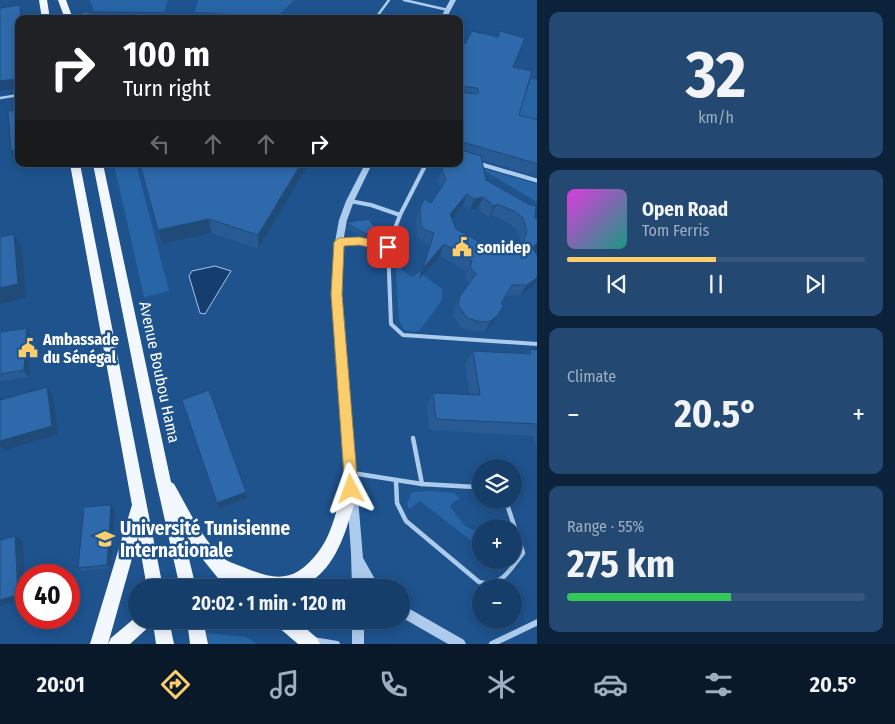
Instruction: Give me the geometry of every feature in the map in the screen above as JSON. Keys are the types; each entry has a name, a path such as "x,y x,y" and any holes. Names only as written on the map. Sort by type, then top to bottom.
{"main road":[{"path":"43,0 45,15"},
{"path":"62,0 66,15"},
{"path":"76,167 153,579"},
{"name":"Avenue Boubou Hama","path":"99,167 162,476 186,579"},
{"path":"162,476 198,540 231,579"},
{"path":"296,579 306,574 321,561 337,533 351,489"},
{"path":"99,644 139,503"},
{"path":"220,566 251,579"},
{"path":"117,644 135,629"},
{"path":"162,629 165,644"},
{"path":"196,629 199,644"},
{"path":"294,629 308,641"}],"street":[{"path":"445,15 454,0"},
{"path":"358,579 337,294 339,242 350,201 367,167"},
{"path":"357,553 369,579"},
{"path":"410,616 439,634 460,644"},
{"path":"491,644 537,622"},
{"path":"358,629 358,644"},
{"path":"308,641 337,644"}],"lane":[{"path":"378,15 389,0"},
{"path":"404,0 448,10"},
{"path":"0,98 15,96"},
{"path":"477,164 537,181"},
{"path":"424,167 400,215 388,247 391,324 404,335 537,344"},
{"path":"350,201 371,205 400,215"},
{"path":"339,242 359,241 388,247"},
{"path":"413,438 422,484"},
{"path":"350,472 396,481 472,487"},
{"path":"396,481 397,503 406,521 479,582 491,584 497,581 507,574 523,552 509,509"}],"shaded area":[{"path":"90,0 168,0 164,12 94,11"},
{"path":"198,0 294,0 279,15 195,12"},
{"path":"531,79 537,80 537,125 516,120"},
{"path":"115,167 137,167 169,291 144,297"},
{"path":"480,168 537,184 537,202"},
{"path":"395,260 404,262 402,270 412,277 419,272 442,289 442,300 420,330 415,332 404,330 399,320"},
{"path":"215,266 231,271 205,314 200,313 189,276 192,271"},
{"path":"412,492 455,493 460,499 453,502 450,507 465,526 472,530 472,541 420,501 409,509 407,504"},
{"path":"206,633 246,637 256,644 208,644"}],"building":[{"path":"20,5 21,15 15,15 15,79 0,81 0,8"},
{"path":"472,31 498,37 500,31 525,38 513,67 532,71 519,115 537,120 537,164 463,142 463,92 476,94 479,92 477,88 463,86 463,43 465,44"},
{"path":"15,110 15,150 11,151 8,111"},
{"path":"465,151 481,156 486,180 530,205 536,206 537,244 532,247 537,255 537,278 527,285 512,285 501,304 503,306 498,315 491,321 481,322 467,318 458,305 460,296 476,274 470,267 472,261 444,244 423,268 434,233 425,230 421,225 420,208 424,199 431,203 446,180 443,167 463,167 463,152","holes":["467,194 474,199 483,197 494,206 497,204 514,211 523,218 527,231 520,253 510,249 501,254 456,229 450,214"]},
{"path":"141,167 299,167 258,235 209,219 158,230"},
{"path":"369,219 375,228 366,234 348,224 348,222"},
{"path":"14,234 18,284 0,288 0,237"},
{"path":"27,328 24,370 0,374 0,332"},
{"path":"530,349 537,350 537,424 436,419 433,393 480,395 473,351 531,354"},
{"path":"47,387 52,426 0,441 0,400"},
{"path":"209,390 246,492 217,503 182,400"},
{"path":"111,505 107,565 80,568 78,564 84,507"},
{"path":"15,536 16,564 15,596 0,600 0,540"}],"place":[{"name":"sonidep","path":"462,247"},
{"name":"Ambassade du Sénégal","path":"28,348"},
{"name":"Université Tunisienne Internationale","path":"105,539"}],"route":[{"path":"351,489 337,294 339,242 359,241 388,247"}]}
